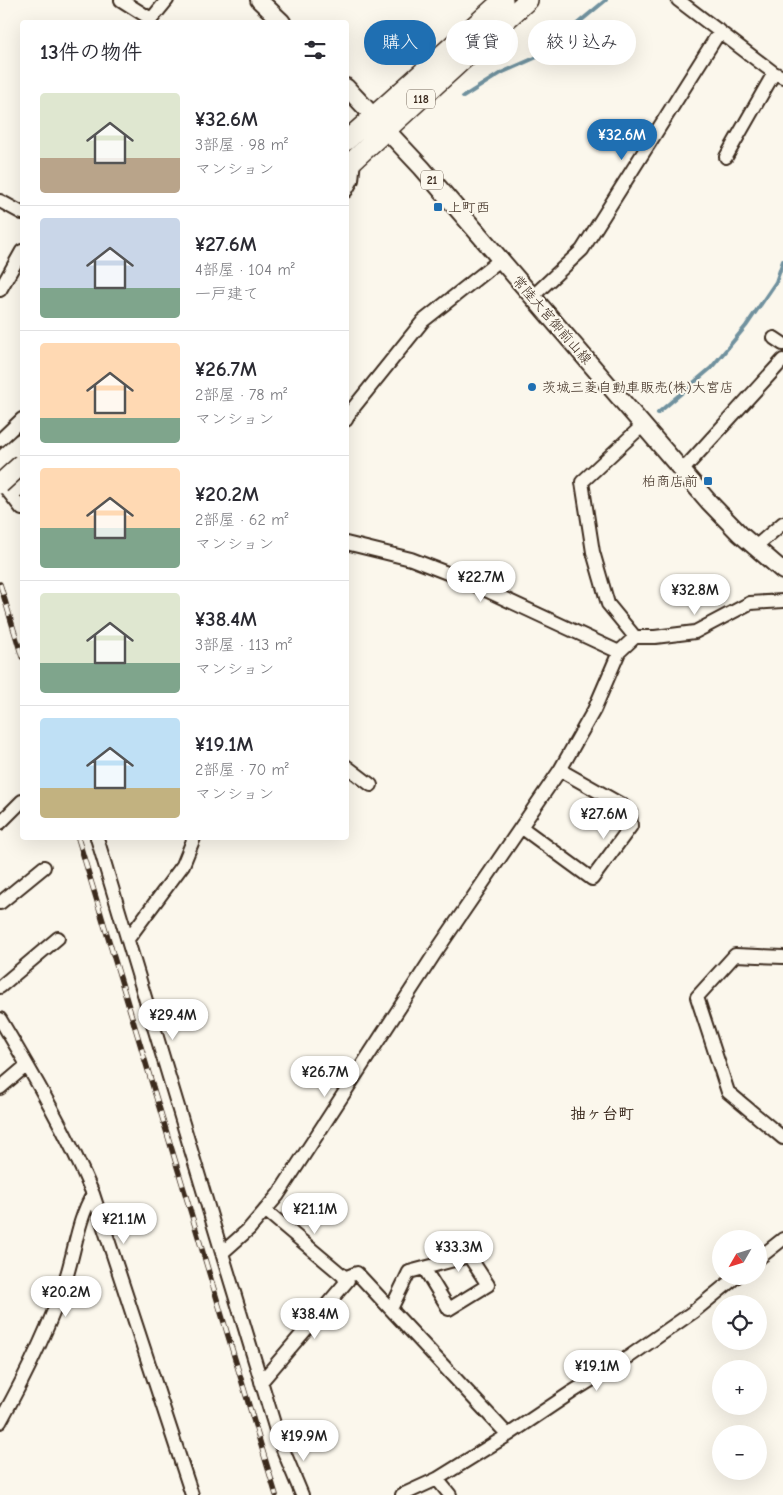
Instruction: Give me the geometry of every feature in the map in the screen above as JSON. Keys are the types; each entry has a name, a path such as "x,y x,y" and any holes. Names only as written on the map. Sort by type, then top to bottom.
{"highway":[{"name":"118","path":"350,164 528,0"},
{"name":"118","path":"349,138 501,1"},
{"path":"0,463 20,445"},
{"path":"4,487 20,467"}],"main road":[{"path":"259,0 280,20"},
{"name":"常陸大宮御前山線","path":"349,90 422,168 682,471 754,548 783,571"}],"street":[{"path":"121,0 149,20"},
{"path":"151,20 167,0"},
{"path":"678,0 779,75 726,157"},
{"path":"532,297 582,250 720,31"},
{"path":"349,186 352,180 350,164"},
{"path":"0,201 20,212"},
{"path":"0,290 20,255"},
{"path":"349,414 422,321 500,260"},
{"path":"682,471 783,360"},
{"path":"0,440 20,421"},
{"path":"635,638 608,604 593,552 582,482 643,425"},
{"path":"4,487 20,486"},
{"path":"4,487 20,506"},
{"path":"754,548 783,524"},
{"path":"349,544 411,559 444,572 619,652"},
{"path":"222,1254 249,1229 278,1195 437,950 560,770 594,710 619,652 635,638 695,632 750,603 783,601"},
{"path":"349,768 371,785"},
{"path":"521,827 592,879 631,826 630,813 622,805 560,770"},
{"path":"0,823 20,803"},
{"path":"98,840 279,1440 302,1495"},
{"path":"128,939 183,864 193,840"},
{"path":"0,904 44,867"},
{"path":"0,987 58,938"},
{"path":"783,957 735,955 698,997 728,1092 783,1138"},
{"path":"0,1019 69,1142 93,1194 192,1495"},
{"path":"0,1088 27,1065"},
{"path":"0,1422 35,1358 66,1278 87,1205 93,1194"},
{"path":"262,1382 348,1280 265,1210"},
{"path":"768,1251 782,1241"},
{"path":"391,1309 409,1272 424,1268 469,1256 488,1285 449,1310 424,1268"},
{"path":"344,1278 357,1273 508,1435"},
{"path":"402,1495 437,1479 630,1356 693,1312 725,1285"},
{"path":"437,1479 450,1495"}],"waterway":[{"path":"463,97 501,73 537,57 606,0"},
{"path":"658,413 711,368 746,326 776,282 783,261"}],"railway":[{"path":"0,584 20,650"},
{"path":"79,840 276,1495"}],"place":[{"name":"上町西","path":"438,207"},
{"name":"茨城三菱自動車販売(株)大宮店","path":"532,387"},
{"name":"柏商店前","path":"708,481"}],"district":[{"name":"抽ヶ台町","path":"602,1114"}]}
